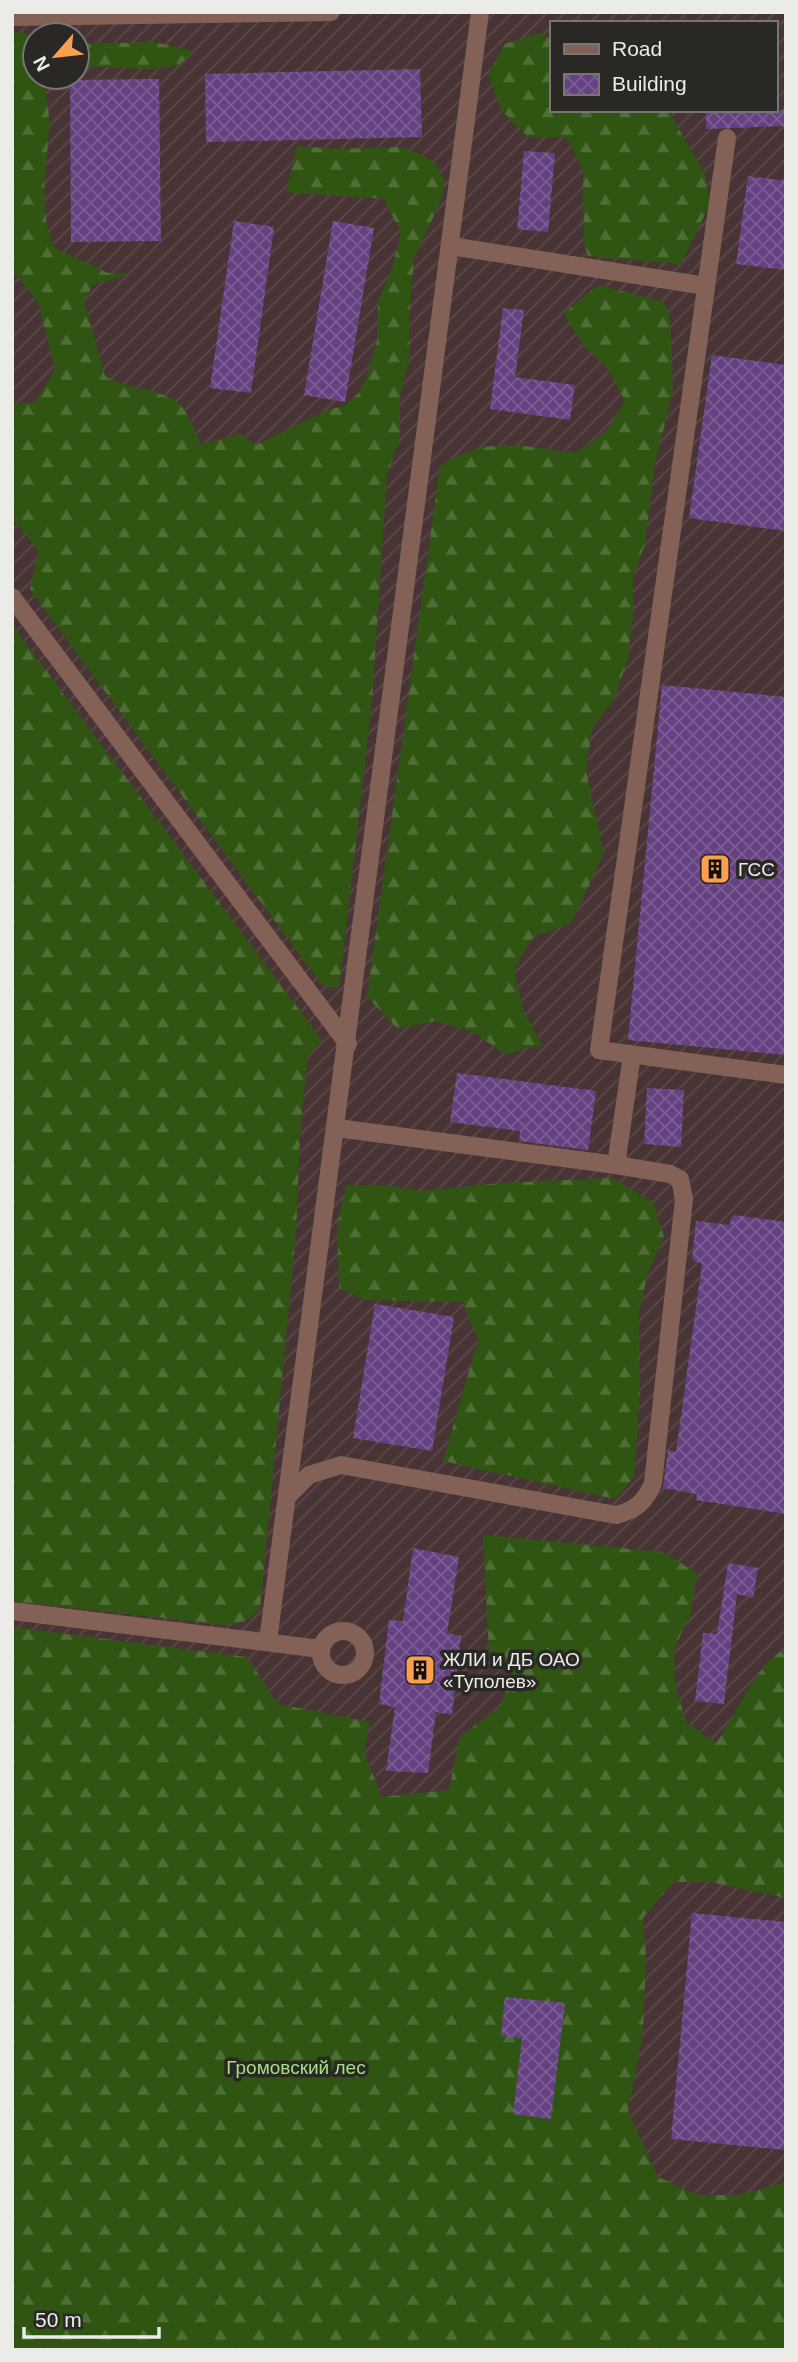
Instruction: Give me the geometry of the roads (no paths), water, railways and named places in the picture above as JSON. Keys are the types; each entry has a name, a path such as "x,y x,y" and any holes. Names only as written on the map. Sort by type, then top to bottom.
{"lane":[{"path":"12,17 331,12"},
{"path":"268,1641 348,1044 480,12"},
{"path":"727,138 599,1050 786,1075"},
{"path":"451,246 706,286"},
{"path":"12,597 348,1044"},
{"path":"617,1165 632,1055"},
{"path":"288,1496 309,1475 341,1465 617,1515 633,1511 653,1483 683,1188 674,1175 337,1128"},
{"path":"12,1611 268,1641 321,1650"}],"place":[{"name":"ГСС","path":"715,869"},
{"name":"ЖЛИ и ДБ ОАО «Туполев»","path":"420,1670"}],"park label":[{"name":"Громовский лес","path":"296,2067"}]}
